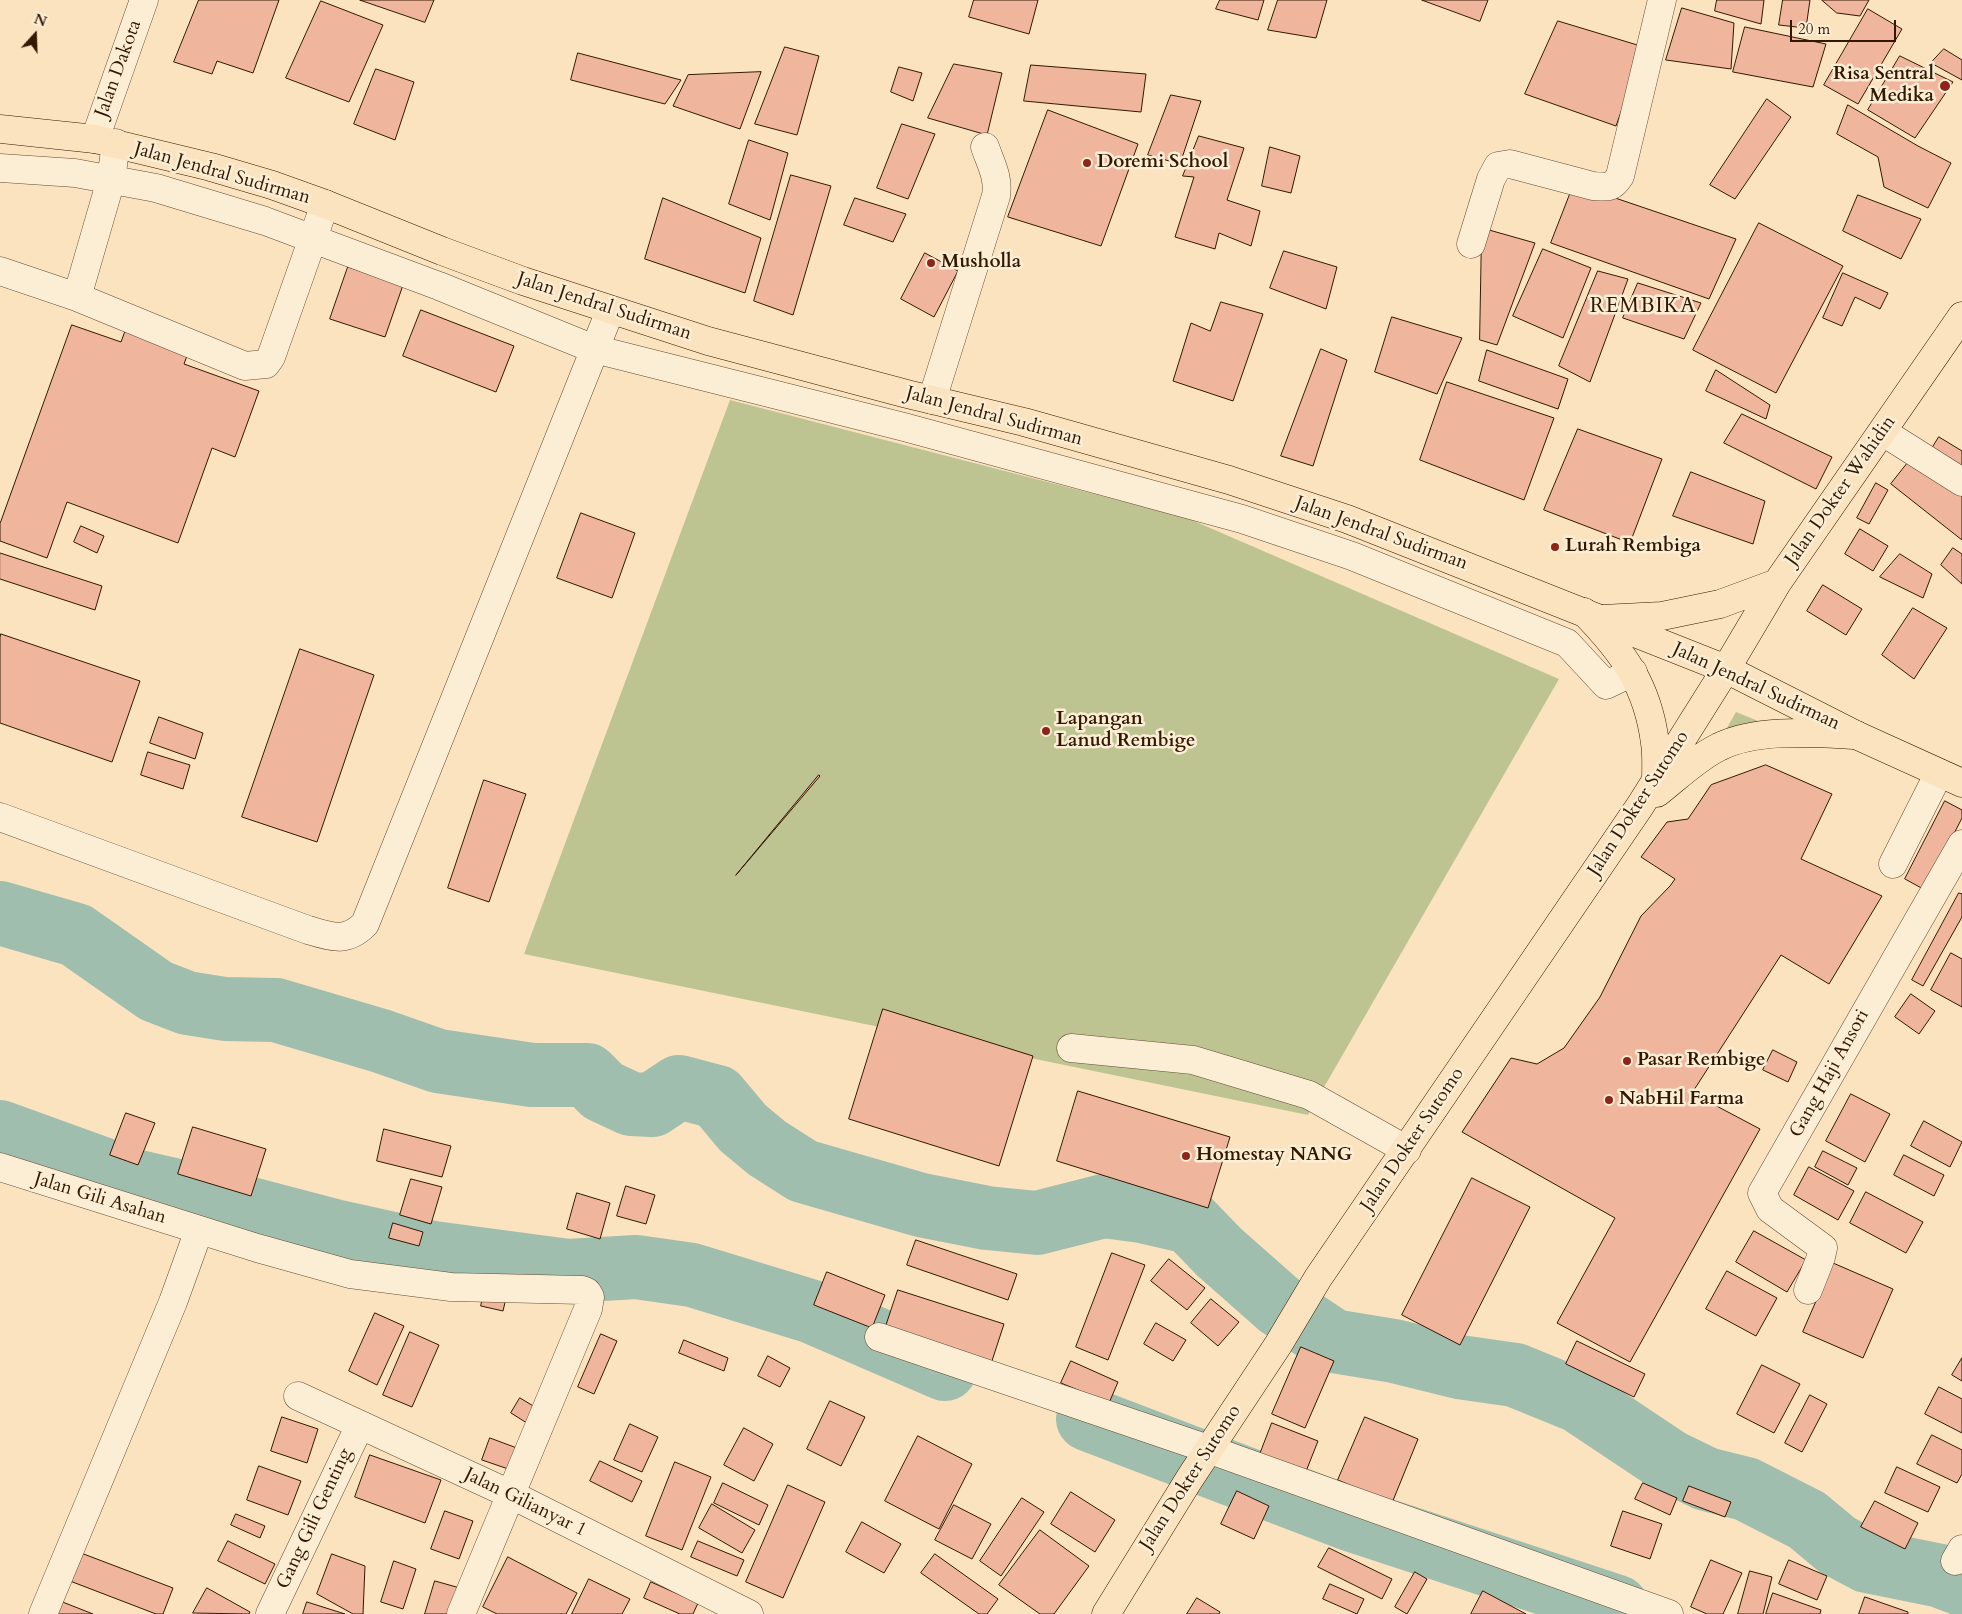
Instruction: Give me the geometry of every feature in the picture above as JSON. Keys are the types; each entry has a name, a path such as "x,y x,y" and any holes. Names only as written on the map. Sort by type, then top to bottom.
{"main road":[{"name":"Jalan Jendral Sudirman","path":"0,129 105,141 211,167 272,185 325,204 451,255 610,311 708,341 932,400 1024,422 1229,480 1347,519 1726,669 1856,735 1950,778"},
{"name":"Jalan Dokter Wahidin","path":"1726,669 1777,583 1962,316"},
{"path":"1593,616 1662,616 1720,604 1777,583"},
{"path":"1593,616 1633,672 1648,707 1656,744 1656,782"},
{"name":"Jalan Dokter Sutomo","path":"1106,1614 1208,1449 1278,1345 1318,1278 1640,806 1726,669"},
{"path":"1640,806 1718,747 1739,740 1772,735 1807,733 1856,735"}],"street":[{"name":"Jalan Dakota","path":"77,298 111,180 105,141 144,0"},
{"path":"1472,244 1491,178 1498,166 1510,164 1593,186 1606,187 1615,184 1620,176 1662,0"},
{"path":"932,400 996,196 998,185 996,176 985,147"},
{"path":"0,168 75,173 156,188 265,221 439,286 594,349 904,427 1242,519 1352,556 1567,643 1606,685 1633,672"},
{"path":"0,271 77,298 245,366 266,364 271,357 325,204"},
{"path":"0,817 308,930 329,936 343,937 356,933 365,924 610,311"},
{"path":"1883,432 1962,482"},
{"path":"1892,864 1950,778"},
{"name":"Gang Haji Ansori","path":"1808,1290 1823,1248 1770,1209 1762,1193 1962,844"},
{"path":"1071,1048 1193,1060 1309,1095 1407,1150"},
{"name":"Jalan Gili Asahan","path":"0,1167 199,1230 350,1274 451,1287 582,1290 587,1292 590,1297 588,1309 512,1495"},
{"path":"43,1614 173,1302 199,1230"},
{"path":"879,1337 1208,1449 1669,1614"},
{"name":"Jalan Gilianyar 1","path":"298,1396 512,1495 749,1614"},
{"name":"Gang Gili Genting","path":"270,1614 360,1424"},
{"path":"461,1614 512,1495"}],"green space":[{"path":"730,400 1187,518 1559,679 1308,1115 524,954"},
{"path":"1736,712 1783,731 1716,747"}],"building":[{"path":"199,0 279,0 253,73 217,61 212,74 174,62"},
{"path":"360,0 434,0 425,22"},
{"path":"974,0 1038,0 1029,34 969,17"},
{"path":"1220,0 1264,0 1258,20 1216,9"},
{"path":"1278,0 1327,0 1316,38 1268,30"},
{"path":"1422,0 1488,0 1480,21"},
{"path":"1717,0 1764,0 1761,24 1715,11"},
{"path":"1783,0 1810,0 1806,28 1779,25"},
{"path":"1822,0 1869,0 1860,16 1837,13"},
{"path":"321,1 383,25 349,102 286,78"},
{"path":"1682,8 1734,23 1731,69 1666,60"},
{"path":"1868,9 1902,29 1858,104 1824,85"},
{"path":"1558,21 1644,47 1616,126 1525,94"},
{"path":"1745,27 1826,44 1813,87 1733,72"},
{"path":"785,47 819,56 797,135 755,124"},
{"path":"1944,49 1962,60 1962,80 1931,63"},
{"path":"578,53 681,80 665,104 571,80"},
{"path":"1900,56 1953,82 1915,138 1868,110"},
{"path":"954,64 1002,73 987,135 928,118"},
{"path":"1031,65 1146,74 1141,112 1024,101"},
{"path":"899,67 922,73 913,101 891,92"},
{"path":"376,69 414,82 395,140 354,124"},
{"path":"761,72 740,129 673,106 688,75"},
{"path":"1171,95 1201,101 1180,164 1148,155"},
{"path":"1767,99 1791,117 1735,199 1710,185"},
{"path":"1848,105 1951,163 1928,208 1884,187 1878,157 1837,134"},
{"path":"1048,110 1138,144 1101,246 1008,217"},
{"path":"902,124 935,134 908,199 877,188"},
{"path":"1199,136 1244,148 1227,200 1260,211 1251,246 1219,233 1215,249 1175,237 1194,177 1183,176"},
{"path":"749,140 788,153 770,220 729,204"},
{"path":"1270,147 1300,156 1291,193 1262,186"},
{"path":"791,175 831,186 793,315 754,301"},
{"path":"1574,184 1736,239 1709,299 1551,243"},
{"path":"1858,195 1921,219 1901,259 1843,231"},
{"path":"663,198 761,238 745,293 645,259"},
{"path":"855,198 906,214 893,242 844,225"},
{"path":"1759,223 1843,266 1776,393 1693,350"},
{"path":"1482,228 1535,243 1497,345 1480,340"},
{"path":"1543,249 1591,268 1563,338 1513,316"},
{"path":"1284,251 1337,267 1326,309 1270,288"},
{"path":"925,253 958,271 934,317 901,299"},
{"path":"348,267 403,285 385,337 330,319"},
{"path":"1598,271 1628,279 1590,382 1559,366"},
{"path":"1843,273 1888,293 1880,309 1855,297 1842,326 1823,318"},
{"path":"1638,283 1701,303 1684,339 1623,318"},
{"path":"1221,302 1263,314 1233,401 1173,381 1191,323 1210,331"},
{"path":"421,310 514,346 496,392 403,356"},
{"path":"1392,317 1462,338 1437,394 1375,372"},
{"path":"72,325 121,342 125,331 188,353 184,364 259,391 235,457 212,448 178,543 67,502 47,558 0,541 0,524"},
{"path":"1321,349 1347,360 1313,466 1281,456"},
{"path":"1487,350 1568,379 1558,409 1479,381"},
{"path":"1716,370 1770,405 1766,419 1706,391"},
{"path":"1447,382 1554,418 1524,500 1420,460"},
{"path":"1742,414 1832,457 1816,489 1724,443"},
{"path":"1578,429 1662,459 1630,543 1544,510"},
{"path":"1939,437 1962,451 1962,468 1931,450"},
{"path":"1914,455 1962,486 1962,540 1891,484"},
{"path":"1691,472 1765,501 1753,544 1673,516"},
{"path":"1876,483 1888,490 1869,524 1857,518"},
{"path":"581,513 635,533 612,598 557,578"},
{"path":"81,526 104,536 97,553 74,542"},
{"path":"1860,529 1888,546 1873,571 1845,554"},
{"path":"1953,548 1962,554 1962,584 1941,565"},
{"path":"0,553 102,586 95,610 0,579"},
{"path":"1900,554 1932,574 1923,598 1880,577"},
{"path":"1823,585 1862,609 1846,635 1807,611"},
{"path":"1913,608 1947,628 1914,679 1882,655"},
{"path":"1,634 140,681 112,762 0,723"},
{"path":"300,649 374,675 317,842 242,817"},
{"path":"159,717 203,733 195,759 150,743"},
{"path":"148,752 190,765 183,789 141,775"},
{"name":"Pasar Rembige","path":"1766,765 1832,794 1801,859 1882,896 1829,984 1781,955 1692,1093 1760,1129 1630,1362 1557,1323 1615,1218 1462,1132 1511,1058 1537,1064 1564,1048 1600,997 1641,916 1675,879 1641,857 1667,822 1688,819 1711,785"},
{"path":"819,775 820,776 736,875"},
{"path":"484,780 526,794 489,902 448,888"},
{"path":"1945,801 1962,810 1962,818 1925,890 1905,879"},
{"path":"1959,893 1962,894 1962,917 1923,986 1912,980"},
{"path":"1951,953 1962,959 1962,1007 1931,990"},
{"path":"1911,994 1935,1011 1919,1034 1895,1017"},
{"path":"883,1009 1033,1056 999,1166 849,1119"},
{"path":"1773,1050 1797,1062 1788,1082 1763,1070"},
{"path":"1078,1091 1230,1137 1208,1208 1057,1161"},
{"path":"1851,1094 1890,1114 1865,1162 1826,1141"},
{"path":"126,1113 155,1123 138,1165 110,1155"},
{"path":"1924,1121 1962,1142 1950,1167 1911,1146"},
{"path":"193,1127 266,1149 251,1196 178,1174"},
{"path":"384,1129 451,1146 442,1177 377,1161"},
{"path":"1823,1151 1857,1168 1848,1185 1815,1167"},
{"path":"1904,1155 1944,1175 1934,1196 1894,1175"},
{"path":"1809,1167 1854,1191 1838,1220 1794,1195"},
{"path":"1472,1178 1530,1207 1460,1345 1402,1315"},
{"path":"411,1179 442,1187 431,1224 400,1215"},
{"path":"626,1186 655,1195 646,1224 617,1216"},
{"path":"1866,1192 1923,1222 1906,1253 1850,1223"},
{"path":"577,1193 610,1203 600,1239 567,1229"},
{"path":"393,1223 423,1232 419,1246 389,1238"},
{"path":"1754,1231 1806,1260 1787,1292 1736,1262"},
{"path":"916,1240 1017,1274 1008,1300 907,1265"},
{"path":"1112,1253 1145,1265 1108,1360 1076,1347"},
{"path":"1169,1259 1205,1288 1187,1310 1151,1281"},
{"path":"1833,1263 1893,1289 1863,1358 1803,1332"},
{"path":"1727,1271 1777,1298 1756,1336 1706,1309"},
{"path":"827,1272 885,1295 872,1328 814,1305"},
{"path":"898,1290 1004,1324 989,1370 883,1335"},
{"path":"484,1293 506,1298 503,1311 481,1306"},
{"path":"1211,1299 1239,1322 1218,1346 1191,1323"},
{"path":"375,1313 404,1326 377,1385 349,1371"},
{"path":"1156,1323 1186,1340 1173,1361 1144,1344"},
{"path":"410,1332 439,1345 412,1407 383,1395"},
{"path":"601,1334 617,1341 594,1394 578,1387"},
{"path":"684,1340 728,1358 724,1371 679,1353"},
{"path":"1577,1341 1645,1374 1634,1397 1566,1364"},
{"path":"1301,1347 1334,1361 1305,1428 1272,1414"},
{"path":"768,1356 790,1368 780,1387 758,1376"},
{"path":"1962,1358 1962,1381 1952,1375"},
{"path":"1071,1361 1118,1382 1109,1403 1061,1383"},
{"path":"1762,1365 1800,1384 1774,1433 1737,1414"},
{"path":"1939,1387 1962,1399 1962,1433 1925,1414"},
{"path":"1810,1395 1827,1404 1802,1452 1785,1443"},
{"path":"520,1398 540,1410 530,1425 511,1413"},
{"path":"830,1401 865,1417 841,1466 807,1449"},
{"path":"282,1417 318,1429 307,1463 271,1451"},
{"path":"1365,1417 1418,1439 1392,1503 1338,1480"},
{"path":"1272,1423 1318,1441 1303,1479 1257,1462"},
{"path":"630,1424 658,1437 642,1472 614,1460"},
{"path":"744,1428 773,1444 754,1481 724,1465"},
{"path":"1932,1435 1962,1450 1962,1474 1957,1483 1917,1464"},
{"path":"918,1436 972,1464 939,1529 885,1501"},
{"path":"490,1438 525,1451 517,1472 482,1460"},
{"path":"370,1455 441,1480 425,1523 355,1497"},
{"path":"600,1461 642,1481 632,1502 590,1481"},
{"path":"675,1462 711,1477 682,1550 646,1536"},
{"path":"259,1466 301,1481 288,1515 247,1500"},
{"path":"1897,1467 1940,1487 1928,1512 1885,1493"},
{"path":"723,1483 768,1505 759,1525 714,1503"},
{"path":"1643,1483 1677,1498 1670,1515 1635,1499"},
{"path":"788,1485 825,1502 783,1598 746,1582"},
{"path":"1689,1486 1731,1502 1725,1517 1683,1501"},
{"path":"1237,1491 1269,1506 1254,1539 1221,1524"},
{"path":"1071,1492 1115,1520 1095,1552 1051,1524"},
{"path":"1022,1498 1044,1512 1001,1576 980,1561"},
{"path":"1875,1501 1918,1523 1905,1549 1861,1527"},
{"path":"712,1504 755,1530 742,1553 699,1528"},
{"path":"954,1505 991,1524 972,1559 935,1540"},
{"path":"445,1511 473,1521 459,1559 431,1549"},
{"path":"1623,1511 1662,1524 1650,1559 1611,1546"},
{"path":"236,1514 265,1526 260,1538 231,1525"},
{"path":"862,1522 901,1544 884,1573 846,1552"},
{"path":"1040,1530 1089,1566 1054,1614 1040,1614 999,1585"},
{"path":"228,1541 275,1564 265,1584 218,1561"},
{"path":"698,1541 744,1560 737,1576 691,1557"},
{"path":"1329,1548 1392,1579 1382,1599 1318,1567"},
{"path":"81,1553 173,1588 163,1614 156,1614 70,1581"},
{"path":"332,1554 365,1566 363,1614 353,1614 317,1594"},
{"path":"935,1554 998,1599 987,1614 979,1614 921,1573"},
{"path":"508,1557 577,1593 566,1614 497,1614 483,1607"},
{"path":"1711,1560 1742,1573 1723,1614 1707,1614 1691,1607"},
{"path":"1789,1560 1827,1576 1817,1600 1779,1584"},
{"path":"394,1561 416,1569 403,1609 381,1602"},
{"path":"1750,1571 1772,1577 1763,1614 1738,1614"},
{"path":"1415,1572 1427,1579 1407,1614 1395,1607"},
{"path":"589,1579 630,1599 622,1614 572,1614"},
{"path":"435,1581 460,1588 453,1614 425,1614"},
{"path":"651,1582 698,1603 693,1614 680,1614 644,1598"},
{"path":"1330,1584 1364,1599 1357,1614 1323,1599"},
{"path":"207,1588 250,1612 249,1614 193,1613"},
{"path":"1483,1591 1526,1614 1471,1614"},
{"path":"1773,1593 1821,1610 1820,1614 1766,1614"},
{"path":"1865,1597 1908,1612 1908,1614 1859,1614"},
{"path":"1197,1598 1220,1612 1219,1614 1187,1614"},
{"path":"60,1601 93,1614 55,1614"},
{"path":"307,1602 345,1614 303,1614"}],"waterway":[{"path":"0,913 76,935 156,991 187,1003 225,1009 276,1010 381,1041 438,1061 532,1075 587,1075 603,1091 631,1104 652,1105 679,1087 717,1097 743,1128 767,1148 803,1171 921,1205 987,1218 1037,1223 1104,1206 1142,1211 1190,1222 1219,1252 1279,1305 1333,1341 1394,1351 1459,1367 1515,1375 1579,1401 1669,1461 1706,1479 1746,1489 1807,1520 1837,1545 1867,1561 1941,1576 1962,1584"},
{"path":"0,1132 138,1182 334,1231 433,1253 568,1271 636,1267 692,1275 813,1312 945,1369"},
{"path":"1088,1419 1350,1519 1617,1607"}],"place":[{"name":"Risa Sentral Medika","path":"1945,86"},
{"name":"Doremi School","path":"1087,163"},
{"name":"Musholla","path":"931,263"},
{"name":"Lurah Rembiga","path":"1555,547"},
{"name":"Lapangan Lanud Rembige","path":"1046,731"},
{"name":"Pasar Rembige","path":"1627,1061"},
{"name":"NabHil Farma","path":"1609,1100"},
{"name":"Homestay NANG","path":"1186,1156"}],"district":[{"name":"REMBIKA","path":"1643,307"}]}
